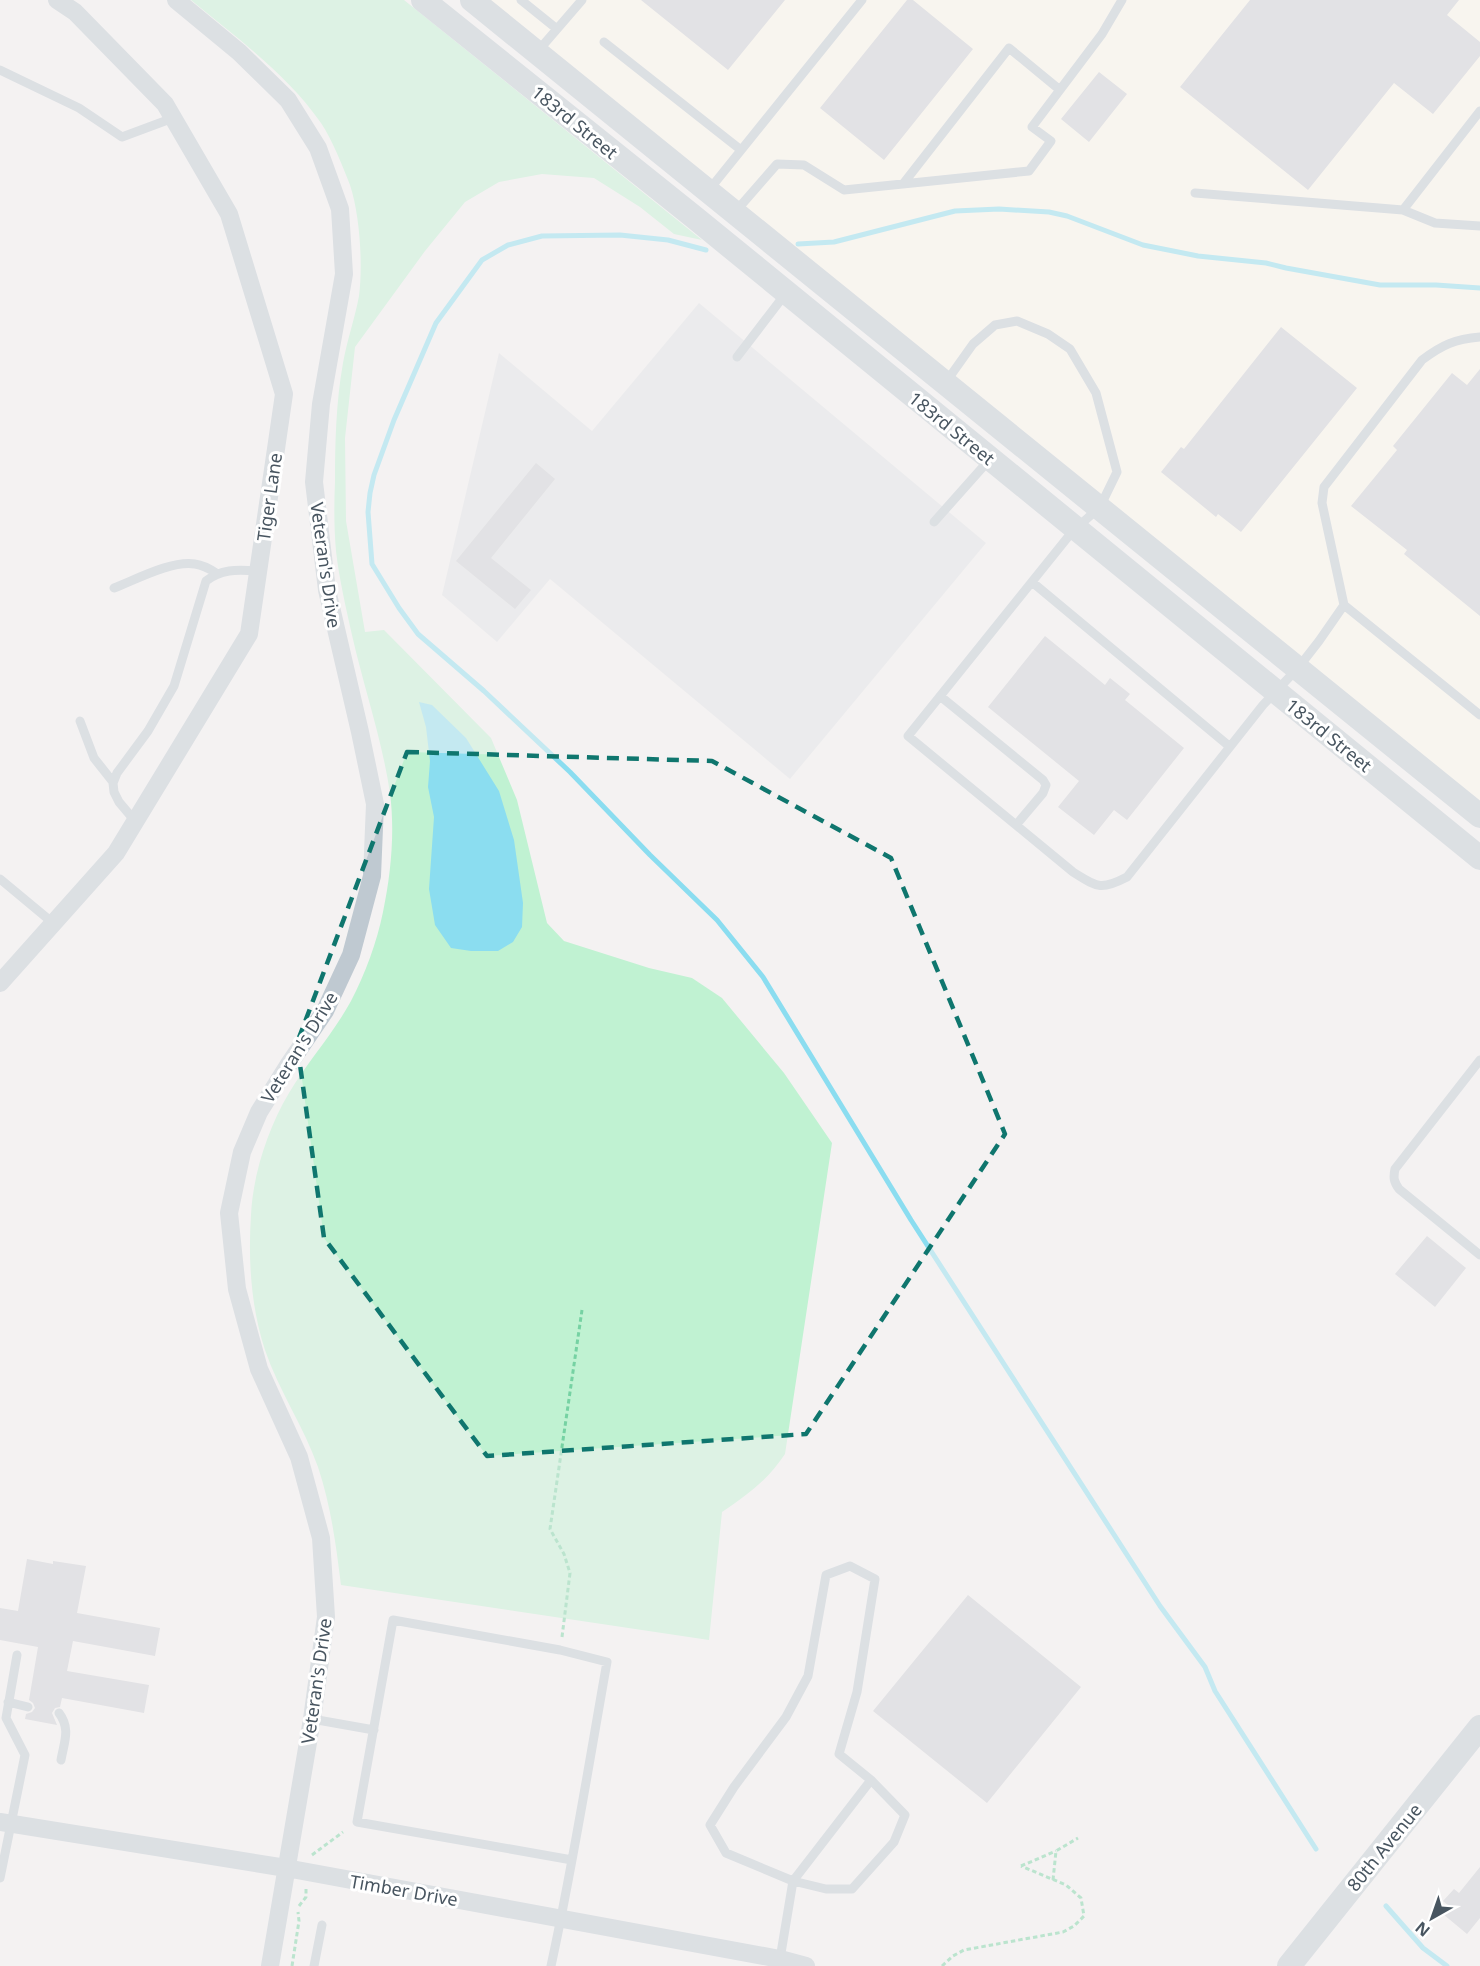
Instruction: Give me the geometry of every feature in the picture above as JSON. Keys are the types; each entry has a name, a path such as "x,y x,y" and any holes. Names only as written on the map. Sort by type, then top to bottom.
{"street":[{"name":"Tiger Lane","path":"0,983 116,853 249,634 285,394 228,214 165,104 80,6 57,0"},
{"name":"Veteran's Drive","path":"176,0 239,52 288,100 318,148 340,209 344,274 321,404 314,482 327,590 375,804 372,876 351,955 326,1011 259,1112 242,1152 229,1213 237,1289 259,1369 298,1457 321,1538 326,1617 312,1719 270,1966"},
{"name":"183rd Street","path":"423,0 1480,858"},
{"name":"183rd Street","path":"472,0 1480,816"},
{"name":"80th Avenue","path":"1288,1966 1480,1727"},
{"name":"Timber Drive","path":"5,1823 286,1868 780,1959 806,1966"}],"lane":[{"path":"521,0 557,29"},
{"path":"536,53 582,0"},
{"path":"709,190 862,0"},
{"path":"735,213 777,164 804,165 844,190 1029,171 1051,141 1032,128 1102,34 1122,0"},
{"path":"604,42 741,150"},
{"path":"903,184 1009,48 1060,90"},
{"path":"0,70 79,108 122,137 173,118"},
{"path":"1403,210 1480,111"},
{"path":"1195,193 1403,210 1435,223 1480,226"},
{"path":"737,357 786,293"},
{"path":"945,384 973,344 995,325 1017,321 1048,334 1070,349 1096,393 1117,472 1100,507 1075,529 908,736 1073,872 1094,885 1110,886 1127,877 1229,746 1298,668 1344,605"},
{"path":"1480,338 1465,338 1443,345 1422,360 1324,487 1322,503 1344,605 1480,715"},
{"path":"934,522 990,459"},
{"path":"114,588 171,566 186,563 198,564 216,573"},
{"path":"135,821 119,802 114,792 113,782 148,731 174,686 206,581 216,573 230,570 259,571"},
{"path":"1032,582 1229,746"},
{"path":"940,696 1046,784 1043,793 1016,825"},
{"path":"80,721 94,758 113,782"},
{"path":"0,879 53,923"},
{"path":"1480,1060 1400,1162 1393,1176 1399,1189 1480,1255"},
{"path":"850,1566 875,1579 857,1692 839,1754 871,1780 905,1815 894,1842 852,1889 826,1889 793,1881 726,1853 710,1825 734,1787 786,1717 808,1676 826,1575 850,1566"},
{"path":"551,1966 572,1860 607,1662 560,1650 393,1620 357,1822 572,1860"},
{"path":"0,1878 5,1823 25,1755 6,1718 17,1655"},
{"path":"8,1702 28,1707"},
{"path":"59,1713 66,1722 61,1760"},
{"path":"312,1719 374,1730"},
{"path":"780,1959 793,1881 871,1780"},
{"path":"314,1966 322,1925"}],"path":[{"path":"560,1650 570,1573 564,1554 550,1529 582,1310"},
{"path":"292,1966 299,1921 297,1908 306,1897 312,1853 343,1832"},
{"path":"942,1966 964,1950 1064,1932 1074,1926 1084,1916 1081,1898 1066,1885 1021,1866 1056,1851 1078,1838"},
{"path":"1053,1880 1056,1851"}],"highlighted area":[{"path":"407,752 712,761 891,858 1005,1134 806,1434 487,1456 324,1238 297,1043"}],"shaded area":[{"path":"463,0 1480,0 1480,827"},
{"path":"699,303 986,543 790,779 550,579 497,642 442,595 499,353 592,431"}],"green space":[{"path":"191,0 404,0 702,240 674,234 640,207 594,178 542,174 499,182 465,202 425,251 355,347 345,438 346,521 365,632 384,630 491,738 517,800 547,923 564,941 649,968 692,978 722,998 784,1073 832,1143 785,1454 749,1493 722,1512 709,1640 341,1585 330,1511 323,1482 306,1438 265,1350 256,1317 250,1267 252,1199 258,1168 268,1136 281,1107 296,1081 344,1013 370,958 388,883 391,853 390,793 345,604 335,542 336,422 345,354 359,296 361,255 356,211 350,185 321,123 293,88 260,57"}],"water":[{"path":"419,702 432,705 466,738 499,791 514,840 523,903 522,927 513,942 498,951 451,948 435,925 429,889 434,817 428,787 430,761 426,727"}],"building":[{"path":"641,0 785,0 728,70"},
{"path":"907,0 913,0 973,49 884,160 820,108"},
{"path":"1250,0 1459,0 1447,15 1480,42 1480,56 1433,114 1394,83 1308,190 1180,87"},
{"path":"1099,72 1127,94 1089,142 1061,119"},
{"path":"1281,327 1357,388 1241,532 1218,514 1216,517 1161,472 1181,447 1184,449"},
{"path":"1480,369 1480,616 1404,554 1407,550 1351,506 1397,450 1393,446 1452,373 1467,385"},
{"path":"536,463 555,479 491,558 531,590 515,609 456,561"},
{"path":"1045,636 1105,685 1110,678 1130,694 1125,700 1184,748 1127,820 1114,810 1094,835 1058,807 1079,781 988,707"},
{"path":"1427,1236 1466,1268 1435,1307 1395,1274"},
{"path":"27,1559 53,1564 53,1561 86,1566 77,1613 160,1628 155,1656 73,1641 67,1671 149,1685 144,1713 62,1698 60,1707 55,1708 52,1713 57,1725 25,1719 26,1714 35,1708 29,1700 38,1647 0,1640 0,1608 18,1611"},
{"path":"968,1595 1081,1687 987,1803 873,1711"},
{"path":"1480,1867 1480,1918 1467,1934 1443,1914 1449,1906 1443,1901 1454,1889 1459,1893"}],"waterway":[{"path":"798,244 834,242 955,211 999,209 1049,212 1067,216 1143,245 1198,256 1266,263 1380,285 1480,288"},
{"path":"706,250 668,240 620,235 542,236 508,245 482,260 436,323 394,420 374,475 368,512 372,564 418,634 484,691 570,772 717,920 763,977 911,1220 1160,1606 1205,1667 1215,1691 1316,1849"},
{"path":"1386,1906 1423,1948 1447,1966"}]}
